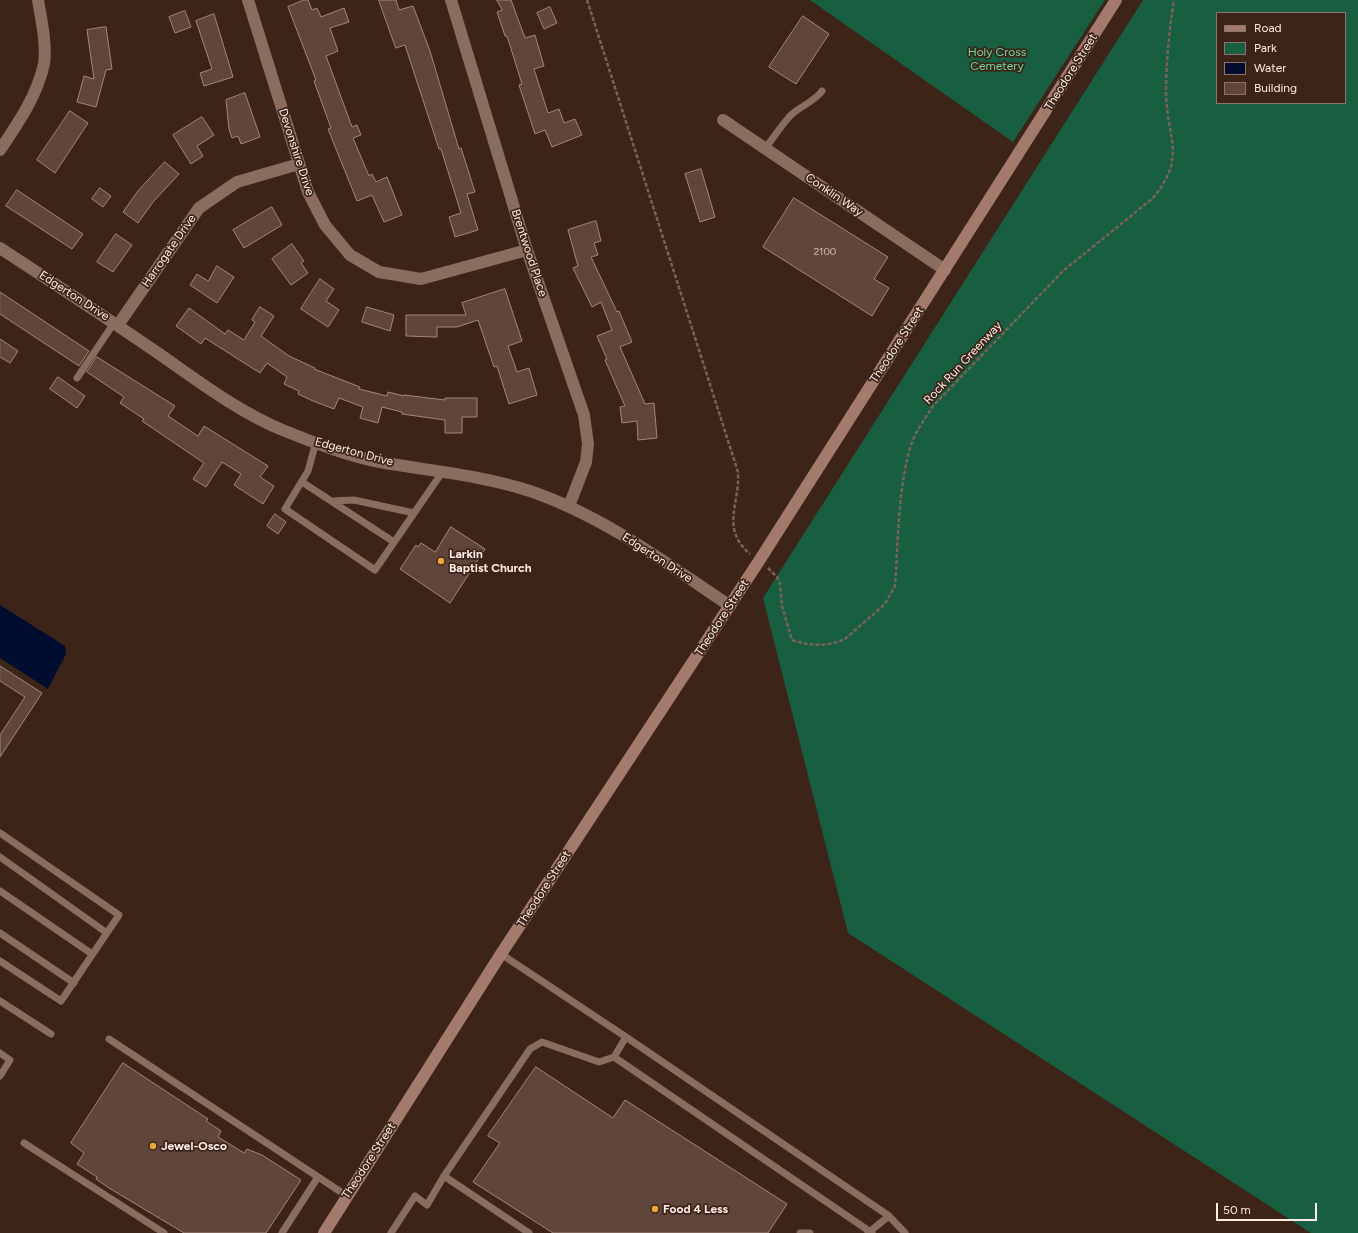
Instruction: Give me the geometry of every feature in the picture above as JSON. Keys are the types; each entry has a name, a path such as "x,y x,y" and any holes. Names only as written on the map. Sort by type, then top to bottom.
{"street":[{"path":"0,150 36,92 44,62 43,24 38,0"},
{"name":"Devonshire Drive","path":"248,0 308,192 325,225 350,255 379,272 421,279 527,250"},
{"name":"Brentwood Place","path":"451,0 527,250 584,415 588,444 586,462 569,506"},
{"name":"Theodore Street","path":"324,1233 501,954 759,561 1116,0"},
{"name":"Conklin Way","path":"723,120 945,270"},
{"name":"Harrogate Drive","path":"116,324 199,208 237,182 299,164"},
{"name":"Edgerton Drive","path":"0,248 116,324 241,410 283,430 378,461 467,474 528,490 569,506 612,528 730,606"}],"lane":[{"path":"765,148 791,116 805,104 816,98 822,91"},
{"path":"76,378 116,324"},
{"path":"316,442 308,471 285,509 375,570 442,471"},
{"path":"302,482 394,542"},
{"path":"332,501 354,500 414,513"},
{"path":"0,833 119,915 61,1001 0,961"},
{"path":"0,857 107,933"},
{"path":"0,891 92,954"},
{"path":"0,933 74,983"},
{"path":"501,954 889,1216 905,1233"},
{"path":"0,1001 52,1034"},
{"path":"391,1233 415,1196 427,1205 444,1176 530,1049 542,1042 600,1062 614,1057 626,1037"},
{"path":"109,1039 347,1196"},
{"path":"0,1053 10,1060 0,1076"},
{"path":"614,1057 871,1232 889,1216"},
{"path":"24,1143 164,1233"},
{"path":"444,1176 529,1233"},
{"path":"282,1233 318,1177"},
{"path":"800,1233 810,1233"}],"path":[{"name":"Rock Run Greenway","path":"587,0 738,472 739,486 733,512 734,531 737,540 777,577 789,634 792,640 818,646 832,644 844,639 889,599 895,586 904,478 909,450 922,422 934,406 1063,271 1153,198 1165,184 1171,167 1173,149 1166,96 1166,51 1174,0"}],"green space":[{"name":"Holy Cross Cemetery","path":"810,0 1105,0 1013,142"},
{"path":"1143,0 1358,0 1358,1233 1311,1233 848,933 763,598"}],"water":[{"path":"0,605 65,646 66,654 48,689 0,658"}],"building":[{"path":"304,0 308,0 312,10 317,8 321,17 344,8 349,22 330,28 338,51 326,56 352,127 357,125 361,135 353,138 369,176 372,174 376,182 387,177 402,215 384,222 372,195 357,201 328,129 331,128 314,81 316,80 288,7"},
{"path":"379,0 396,0 399,10 413,6 430,51 459,149 461,148 475,192 467,194 478,230 455,237 449,217 461,213 441,149 439,149 405,45 396,48"},
{"path":"497,0 511,0 525,38 535,35 544,66 534,69 548,113 559,109 564,123 575,119 582,135 552,147 545,130 535,134 519,85 522,84 507,36 505,36 497,12 502,10"},
{"path":"550,7 557,23 544,29 537,13"},
{"path":"185,11 191,27 175,33 169,17"},
{"path":"214,14 233,77 204,86 200,73 212,69 196,21"},
{"path":"803,16 829,34 796,84 769,67"},
{"path":"106,27 112,69 106,70 96,107 77,102 84,76 94,79 87,30"},
{"path":"245,93 260,137 241,144 238,136 232,138 229,129 226,100"},
{"path":"70,111 88,123 55,173 37,160"},
{"path":"202,117 214,135 197,146 203,156 191,164 173,135"},
{"path":"165,162 179,174 153,202 138,223 123,212 138,191"},
{"path":"701,169 715,217 700,222 685,174"},
{"path":"100,188 111,196 103,207 92,199"},
{"path":"17,190 83,234 72,249 6,206"},
{"path":"794,198 888,257 874,279 889,288 872,316 763,247"},
{"path":"272,207 282,225 244,248 233,230"},
{"path":"596,221 601,241 594,243 598,255 591,257 617,312 619,311 632,342 620,347 645,404 654,403 657,438 638,440 637,421 622,423 620,407 625,406 605,360 607,359 597,336 612,330 601,302 592,307 573,268 578,266 568,230"},
{"path":"116,234 132,245 113,272 97,262"},
{"path":"292,244 304,261 301,263 308,273 291,285 272,259"},
{"path":"217,266 234,277 217,303 190,285 197,274 208,281"},
{"path":"320,279 334,289 326,301 339,310 328,327 301,309"},
{"path":"505,289 522,341 508,346 517,372 529,368 537,395 509,404 497,366 494,367 478,320 457,327 437,327 437,337 406,336 406,315 466,315 462,303"},
{"path":"0,292 89,351 79,366 0,314"},
{"path":"260,307 274,316 261,336 289,356 315,368 314,369 360,387 359,389 387,396 388,392 404,396 445,400 445,398 477,398 477,417 462,417 462,433 445,433 445,420 402,414 402,412 382,407 378,423 360,418 363,407 339,398 334,409 313,401 298,394 299,391 284,384 287,377 267,363 260,373 205,338 201,344 176,326 189,308 225,334 228,330 244,340 255,322 252,320"},
{"path":"367,307 394,315 390,331 362,322"},
{"path":"0,339 18,351 10,363 0,357"},
{"path":"97,357 175,406 168,416 198,436 204,426 268,466 260,477 274,486 263,504 234,485 241,474 222,462 206,487 193,479 204,463 142,421 144,419 120,403 124,397 87,372"},
{"path":"58,377 85,396 77,408 50,389"},
{"path":"275,514 286,522 278,534 267,526"},
{"name":"Larkin Baptist Church","path":"451,527 485,549 450,603 400,569 416,545 418,547 421,543 435,552"},
{"path":"0,666 42,693 0,757 0,735 25,697 0,681"},
{"name":"Jewel-Osco","path":"123,1063 208,1119 206,1121 221,1131 218,1137 244,1153 247,1149 262,1155 301,1180 266,1233 184,1233 109,1188 96,1179 97,1177 77,1164 84,1153 71,1143"},
{"path":"536,1067 613,1118 625,1100 787,1204 768,1233 553,1233 473,1182 500,1143 488,1136"}],"place":[{"name":"Larkin Baptist Church","path":"441,561"},
{"name":"Jewel-Osco","path":"153,1146"},
{"name":"Food 4 Less","path":"655,1209"}]}
